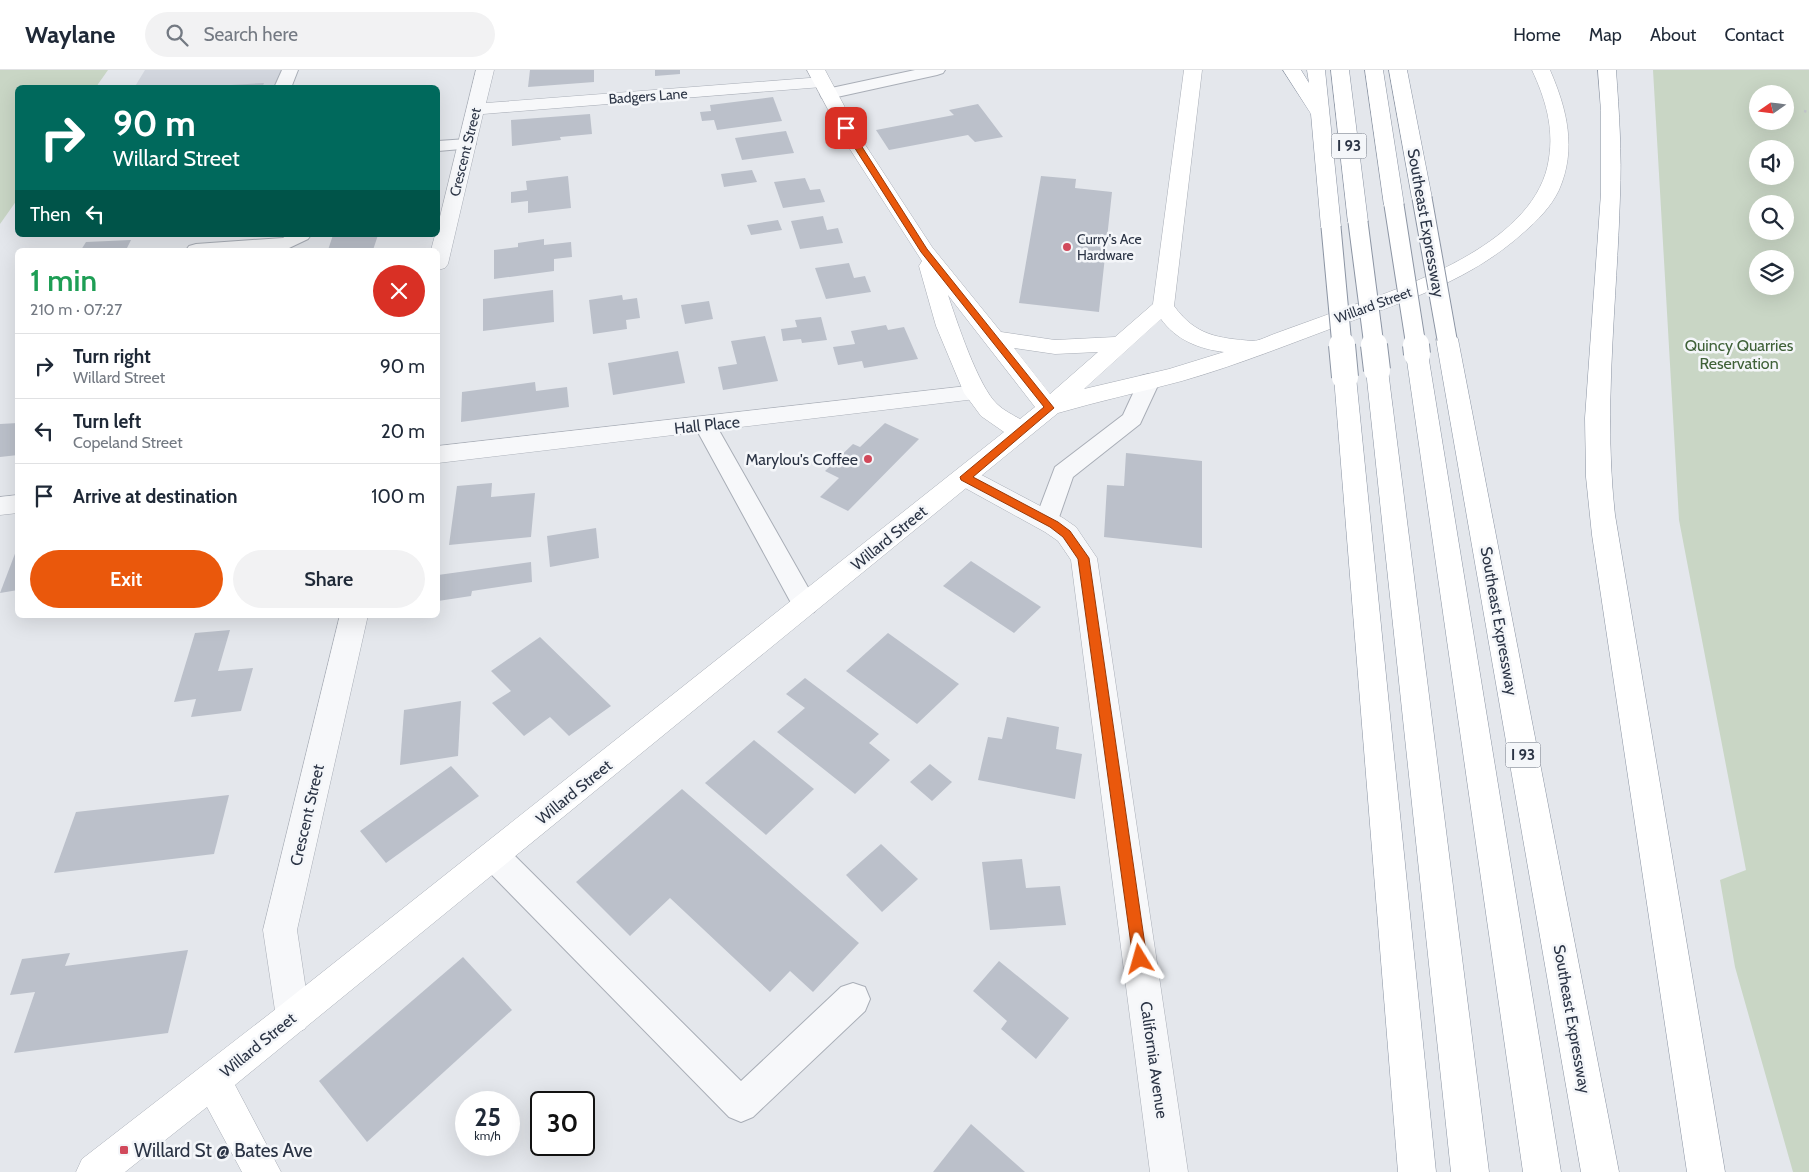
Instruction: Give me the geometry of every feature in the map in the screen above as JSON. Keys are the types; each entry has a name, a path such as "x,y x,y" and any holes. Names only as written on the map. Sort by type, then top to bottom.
{"main road":[{"path":"1193,70 1163,306 1172,321 1194,338 1209,343 1229,346 1266,344"},
{"path":"1292,70 1319,116"},
{"name":"I 93","path":"1316,70 1417,1172"},
{"name":"I 93","path":"1340,70 1377,370 1470,1172"},
{"name":"I 93","path":"1374,70 1542,1172"},
{"name":"Southeast Expressway","path":"1398,70 1600,1172"},
{"name":"Willard Street","path":"1049,408 1199,367 1266,344 1406,293 1456,272 1498,246 1529,218 1541,204 1554,179 1560,137 1557,109 1541,70"},
{"path":"1607,70 1610,101 1612,180 1598,401 1599,487 1607,554 1706,1172"},
{"path":"822,82 855,143 924,250 1049,408"},
{"path":"924,250 947,326 976,393 989,410 1020,431"},
{"name":"Willard Street","path":"95,1172 213,1081 965,477 1049,408 1163,306"},
{"path":"993,338 1055,347 1122,344"},
{"path":"213,1081 262,1172"}],"street":[{"name":"Crescent Street","path":"440,248 443,217 467,144 485,70"},
{"name":"Badgers Lane","path":"475,109 822,82"},
{"name":"Hall Place","path":"440,455 954,398 976,393"},
{"name":"California Avenue","path":"965,477 1046,520 1066,534 1084,558 1169,1172"},
{"path":"0,506 15,504"},
{"name":"Crescent Street","path":"293,1017 280,930 353,618"}],"lane":[{"path":"283,85 290,70"},
{"path":"822,82 937,70"},
{"path":"440,146 467,144"},
{"path":"222,248 287,243 298,237"},
{"path":"1046,520 1063,473 1132,419 1149,381"},
{"path":"705,425 805,606"},
{"path":"494,856 741,1105 853,999"}],"path":[{"path":"1804,111 1809,112"}],"shaded area":[{"path":"145,70 285,70 277,85 136,85"}],"green space":[{"path":"0,70 108,70 97,85 15,85 15,203 0,224"},
{"name":"Quincy Quarries Reservation","path":"1653,70 1809,70 1809,1172 1793,1172 1735,967 1720,880 1746,870 1679,520"}],"building":[{"path":"530,70 594,70 594,82 528,87"},
{"path":"655,70 680,70 680,74 655,76"},
{"path":"264,83 263,85 231,85"},
{"path":"773,97 782,121 717,130 714,120 702,121 700,112 711,111 710,105"},
{"path":"978,104 1003,137 975,142 968,135 889,150 876,130 954,115 949,110"},
{"path":"590,114 592,134 560,137 561,140 512,146 511,120"},
{"path":"786,131 794,153 742,160 735,138"},
{"path":"752,170 757,182 724,187 721,174"},
{"path":"568,176 571,208 528,213 528,201 511,203 511,192 527,190 526,181"},
{"name":"Curry's Ace Hardware","path":"1041,176 1076,179 1075,188 1112,192 1099,312 1019,303"},
{"path":"805,178 810,190 820,189 825,202 783,208 774,182"},
{"path":"823,216 827,230 838,228 843,243 800,249 791,221"},
{"path":"778,220 782,230 751,235 747,225"},
{"path":"332,237 377,237 374,248 329,248"},
{"path":"544,239 544,245 571,242 572,257 554,259 554,271 494,279 494,250 518,247 518,243"},
{"path":"131,240 127,248 82,248 86,242"},
{"path":"849,263 854,278 865,276 871,292 826,299 815,268"},
{"path":"553,290 554,322 483,331 483,299"},
{"path":"622,295 623,300 637,298 640,318 626,320 627,329 593,334 589,300"},
{"path":"709,301 713,319 685,324 681,305"},
{"path":"821,317 827,340 802,343 801,339 783,341 781,329 797,327 795,320"},
{"path":"886,325 888,330 904,327 918,359 864,368 862,361 838,365 833,347 855,344 851,331"},
{"path":"765,336 778,381 723,390 718,367 737,364 731,341"},
{"path":"678,351 685,383 613,395 608,363"},
{"path":"535,382 536,391 567,387 569,407 461,422 462,392"},
{"path":"15,423 15,455 0,457 0,424"},
{"name":"Marylou's Coffee","path":"885,423 919,439 848,511 820,497 839,478 825,471 853,444 860,447"},
{"path":"1126,453 1202,461 1202,548 1104,537 1107,485 1124,486"},
{"path":"492,483 491,497 535,493 531,537 449,545 457,486"},
{"path":"596,528 599,558 550,567 547,536"},
{"path":"15,554 15,590 0,593"},
{"path":"971,561 1041,607 1014,633 943,586"},
{"path":"531,562 532,582 472,591 471,596 440,601 440,575"},
{"path":"230,630 218,671 253,668 241,711 191,717 196,699 174,702 195,633"},
{"path":"888,633 959,684 917,724 846,671"},
{"path":"540,637 611,706 569,736 550,717 524,736 492,703 511,691 491,671"},
{"path":"805,678 879,734 869,743 890,760 855,794 777,732 805,708 786,694"},
{"path":"461,701 458,756 400,765 404,710"},
{"path":"1007,717 1059,727 1056,749 1082,754 1075,799 978,780 988,737 1002,739"},
{"path":"754,740 814,789 766,835 705,783"},
{"path":"930,764 952,782 932,801 910,782"},
{"path":"451,766 479,796 386,863 360,831"},
{"path":"682,789 859,943 813,992 790,971 770,992 670,898 630,936 576,882"},
{"path":"229,795 214,854 54,873 76,812"},
{"path":"881,844 918,879 882,912 846,875"},
{"path":"1022,859 1026,888 1060,886 1066,925 990,930 982,862"},
{"path":"188,950 168,1033 14,1053 35,992 10,995 22,959 70,953 65,966"},
{"path":"463,957 512,1010 367,1142 319,1081"},
{"path":"999,961 1069,1018 1036,1059 1001,1029 1007,1021 973,991"},
{"path":"971,1124 1025,1172 933,1172"}],"place":[{"name":"Curry's Ace Hardware","path":"1067,247"},
{"name":"Marylou's Coffee","path":"868,459"},
{"name":"Willard St @ Bates Ave","path":"124,1150"}],"route":[{"path":"846,128 924,250 1049,408 965,477 1054,525 1076,545 1084,558 1140,959"}]}
